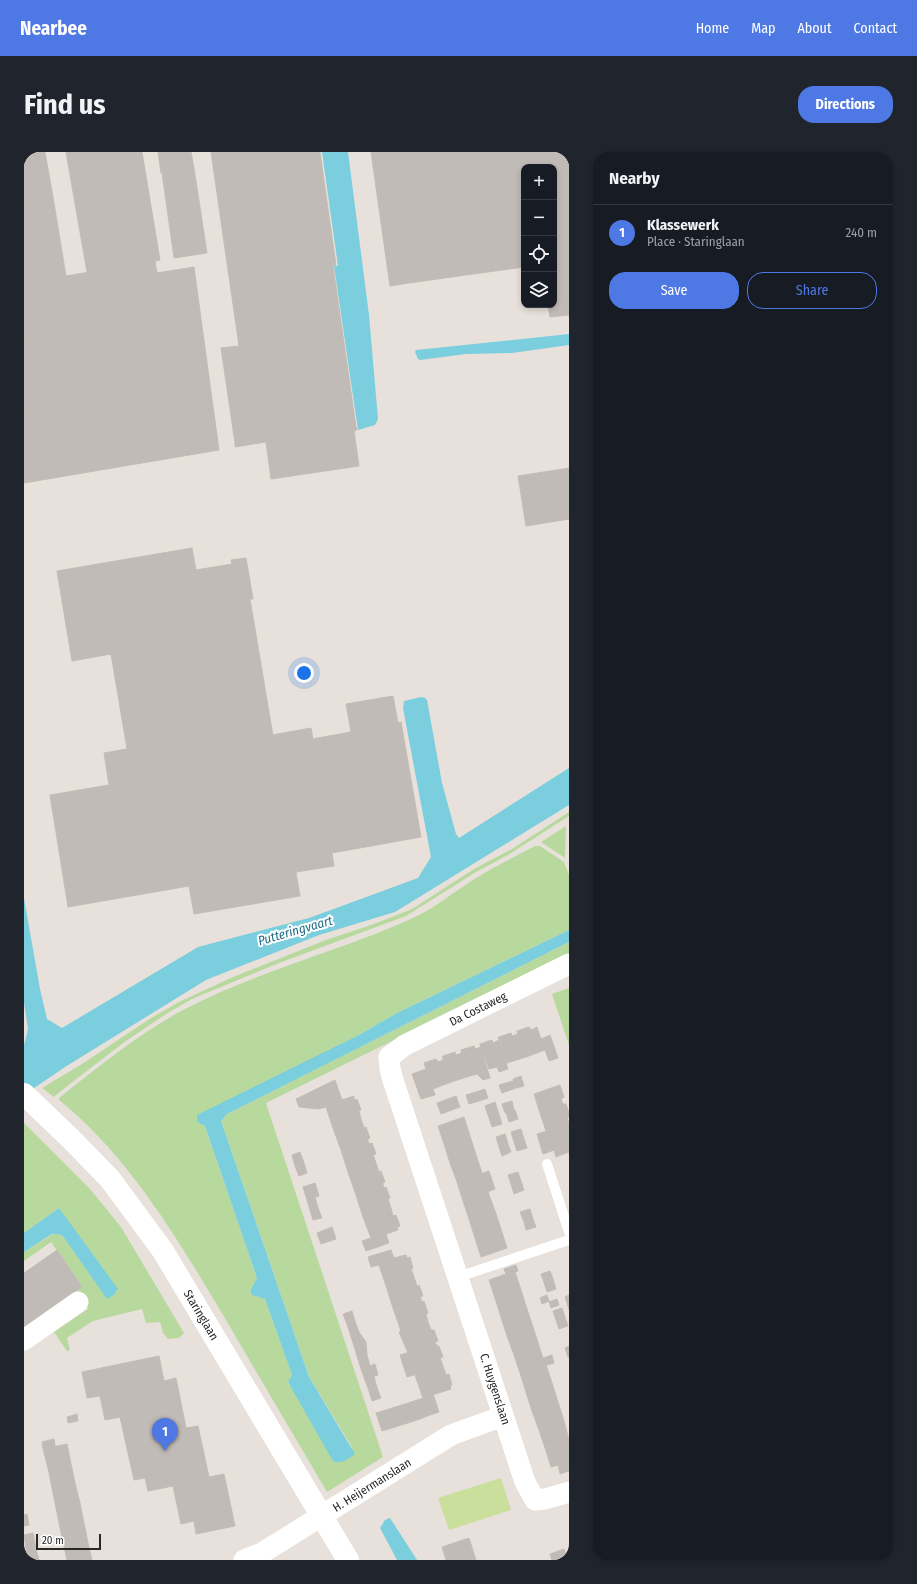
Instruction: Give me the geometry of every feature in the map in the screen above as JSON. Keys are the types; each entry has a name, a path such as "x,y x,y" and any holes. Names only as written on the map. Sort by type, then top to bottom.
{"street":[{"name":"Da Costaweg","path":"389,1057 405,1045 569,964"},
{"name":"C. Huygenslaan","path":"389,1057 393,1080 525,1482 535,1500 545,1499 569,1492"},
{"name":"Staringlaan","path":"26,1096 110,1179 163,1251 348,1560"},
{"path":"24,1340 78,1302"},
{"name":"H. Heijermanslaan","path":"244,1560 262,1553 451,1435 504,1416"}],"lane":[{"path":"547,1164 569,1232"},
{"path":"458,1277 569,1240"}],"green space":[{"path":"569,812 569,816 508,855 476,872 406,916 279,963 192,999 166,1014 126,1041 54,1097 42,1088 82,1064 151,1018 179,1002 233,977 326,940 374,924 412,909 474,869 512,849"},
{"path":"566,826 565,858 541,842"},
{"path":"535,846 540,846 564,862 569,875 569,930 397,1013 197,1122 205,1126 257,1278 250,1291 252,1295 265,1299 292,1375 288,1383 353,1449 309,1377 221,1121 227,1114 569,942 569,954 266,1103 383,1457 327,1492 226,1320 152,1202 109,1148 85,1123 59,1100 59,1098 104,1062 136,1039 185,1009 269,972 356,941 413,918 435,906 479,876"},
{"path":"569,988 569,1045 552,994"},
{"path":"24,1123 90,1189 121,1227 184,1333 179,1338 168,1339 163,1333 160,1322 146,1323 142,1309 93,1321 67,1338 70,1350 67,1351 54,1332 88,1309 77,1292 82,1287 51,1242 24,1261 24,1252 53,1234 62,1235 107,1298 115,1294 59,1208 24,1233"},
{"path":"501,1478 511,1510 449,1530 438,1498"}],"water":[{"path":"322,152 348,152 369,315 378,419 375,425 358,430 334,266 338,266"},
{"path":"569,334 569,345 512,353 466,354 420,360 415,352 416,350"},
{"name":"Putteringvaart","path":"421,697 427,700 442,783 456,834 459,838 569,768 569,805 395,912 319,935 206,980 65,1067 24,1095 24,1045 28,1029 24,1003 24,898 40,989 47,1019 62,1028 198,947 309,918 418,878 431,857 403,708 404,701"},
{"path":"569,930 569,942 227,1114 221,1121 309,1377 355,1454 342,1462 333,1461 288,1382 292,1375 265,1299 252,1295 250,1291 257,1278 205,1126 197,1122 197,1115 357,1036 397,1013"},
{"path":"59,1208 118,1289 115,1294 107,1299 62,1235 52,1234 24,1252 24,1233"},
{"path":"390,1518 417,1560 397,1560 380,1528 385,1520"}],"building":[{"path":"24,152 45,152 53,197 24,202"},
{"path":"66,152 142,152 160,260 87,272"},
{"path":"158,152 191,152 194,168 161,173"},
{"path":"211,152 320,152 336,265 333,266 356,427 235,443 221,348 239,346"},
{"path":"371,152 449,152 466,275 409,283 405,256 386,258"},
{"path":"449,152 569,152 569,315 550,317 548,308 557,308 557,164 521,164 521,267 466,275"},
{"path":"194,168 207,253 174,258 162,173"},
{"path":"53,197 66,276 155,261 157,273 194,267 205,348 101,364 96,330 24,343 24,202"},
{"path":"405,256 409,283 390,286 386,258"},
{"path":"96,330 107,398 24,413 24,343"},
{"path":"205,348 219,450 136,464 121,373 103,376 101,364"},
{"path":"121,373 136,464 24,483 24,413 107,398 103,376"},
{"path":"356,427 357,430 354,431 359,466 271,479 266,442 235,447 235,443"},
{"path":"569,468 569,519 526,526 518,476"},
{"path":"192,548 196,570 232,564 231,560 246,558 253,599 250,599 300,896 194,914 189,886 68,907 50,795 109,785 104,753 127,749 111,654 72,661 57,571"},
{"path":"393,696 398,723 401,722 421,837 332,853 312,739 351,732 346,704"},
{"path":"311,728 334,866 296,872 272,735"},
{"path":"529,1027 531,1030 537,1027 541,1039 550,1035 558,1058 549,1061 545,1050 526,1057 517,1031"},
{"path":"517,1031 526,1057 507,1063 499,1037 511,1033 512,1036 518,1034"},
{"path":"498,1037 507,1063 508,1069 499,1072 497,1067 489,1069 480,1044 492,1040 493,1043 499,1040"},
{"path":"474,1046 475,1049 481,1047 490,1078 483,1080 477,1074 470,1076 461,1050"},
{"path":"461,1050 470,1076 451,1082 443,1056 455,1052 456,1055 462,1053"},
{"path":"443,1056 451,1082 433,1089 435,1095 421,1099 412,1074 426,1069 424,1063 436,1059 438,1062 443,1060"},
{"path":"521,1076 524,1086 516,1088 513,1079"},
{"path":"335,1080 342,1100 354,1096 354,1100 357,1099 361,1110 359,1111 361,1119 333,1128 326,1107 318,1109 299,1107 296,1099"},
{"path":"513,1081 516,1088 502,1093 499,1085"},
{"path":"560,1085 564,1097 561,1099 563,1104 566,1104 540,1113 534,1094"},
{"path":"485,1089 488,1098 479,1101 476,1092"},
{"path":"476,1092 479,1101 469,1104 466,1095"},
{"path":"456,1096 460,1107 441,1114 437,1103"},
{"path":"512,1101 514,1110 505,1113 502,1104"},
{"path":"495,1102 502,1124 492,1127 485,1106"},
{"path":"566,1104 569,1113 569,1117 567,1117 569,1124 546,1131 540,1113"},
{"path":"515,1110 518,1119 509,1122 506,1113"},
{"path":"464,1117 470,1136 444,1144 438,1126"},
{"path":"361,1119 370,1138 368,1141 341,1150 333,1128"},
{"path":"569,1124 569,1145 543,1154 537,1134"},
{"path":"521,1129 524,1139 514,1142 511,1132"},
{"path":"505,1134 508,1144 499,1147 496,1137"},
{"path":"470,1136 476,1155 450,1163 444,1144"},
{"path":"524,1139 527,1148 517,1151 514,1142"},
{"path":"368,1141 369,1144 372,1143 376,1154 373,1155 376,1163 348,1172 341,1150"},
{"path":"508,1144 511,1152 502,1156 499,1147"},
{"path":"569,1145 569,1152 556,1157 554,1150"},
{"path":"300,1152 304,1163 295,1166 292,1155"},
{"path":"476,1155 482,1173 457,1182 450,1163"},
{"path":"304,1163 307,1173 299,1176 295,1166"},
{"path":"376,1163 385,1182 383,1185 356,1195 348,1172"},
{"path":"489,1171 495,1189 463,1201 457,1182"},
{"path":"518,1172 521,1181 511,1184 508,1175"},
{"path":"521,1181 524,1190 514,1194 511,1184"},
{"path":"315,1183 319,1196 315,1197 318,1208 310,1210 303,1187"},
{"path":"383,1185 384,1188 386,1187 390,1198 388,1199 391,1208 363,1217 356,1195"},
{"path":"488,1192 495,1211 469,1219 463,1201"},
{"path":"318,1208 322,1218 313,1220 310,1210"},
{"path":"391,1208 393,1216 396,1215 400,1226 397,1227 398,1230 386,1234 389,1243 366,1251 362,1241 371,1238 363,1217"},
{"path":"530,1209 533,1219 524,1222 520,1212"},
{"path":"495,1211 501,1229 475,1238 469,1219"},
{"path":"533,1219 536,1227 526,1230 524,1222"},
{"path":"332,1227 336,1239 321,1244 317,1233"},
{"path":"501,1229 507,1248 481,1257 475,1238"},
{"path":"57,1250 82,1287 24,1327 24,1273"},
{"path":"391,1250 394,1258 406,1255 407,1258 410,1257 413,1268 411,1269 414,1277 386,1286 379,1265 371,1267 368,1257"},
{"path":"516,1265 518,1271 515,1272 521,1290 495,1298 489,1280 506,1274 504,1269"},
{"path":"550,1271 553,1279 544,1282 541,1274"},
{"path":"414,1277 423,1296 420,1297 421,1299 393,1308 386,1286"},
{"path":"553,1279 556,1289 547,1292 544,1282"},
{"path":"521,1290 527,1309 501,1317 495,1298"},
{"path":"547,1295 549,1301 542,1304 540,1298"},
{"path":"569,1295 569,1309 565,1297"},
{"path":"421,1299 422,1302 424,1301 428,1313 426,1314 428,1322 401,1331 393,1308"},
{"path":"557,1299 559,1305 551,1308 549,1302"},
{"path":"562,1308 565,1317 556,1320 553,1311"},
{"path":"527,1309 533,1327 507,1336 501,1317"},
{"path":"352,1311 355,1321 347,1324 343,1314"},
{"path":"565,1317 568,1326 559,1329 556,1320"},
{"path":"355,1321 359,1332 366,1342 354,1346 347,1324"},
{"path":"428,1322 431,1330 434,1330 438,1341 435,1342 436,1344 408,1353 399,1332"},
{"path":"533,1327 539,1346 514,1355 507,1336"},
{"path":"366,1342 370,1366 361,1369 354,1346"},
{"path":"436,1344 439,1346 443,1357 440,1358 443,1366 407,1377 400,1355"},
{"path":"539,1346 543,1358 552,1355 554,1363 520,1373 514,1355"},
{"path":"569,1346 569,1357 568,1357 565,1348"},
{"path":"159,1356 164,1381 176,1378 186,1428 198,1426 209,1477 224,1474 235,1526 196,1534 194,1521 181,1524 173,1486 148,1491 145,1478 134,1480 120,1417 105,1420 100,1396 87,1398 82,1372"},
{"path":"375,1364 378,1375 374,1376 377,1388 369,1391 361,1369"},
{"path":"546,1365 552,1383 526,1392 520,1373"},
{"path":"443,1366 446,1375 449,1374 452,1385 450,1386 451,1389 423,1398 415,1375"},
{"path":"552,1383 558,1402 532,1411 526,1392"},
{"path":"377,1388 381,1398 372,1401 369,1391"},
{"path":"433,1394 439,1412 430,1415 424,1398"},
{"path":"424,1398 430,1415 420,1419 414,1401"},
{"path":"414,1401 420,1419 411,1422 405,1404"},
{"path":"558,1402 564,1421 539,1430 532,1411"},
{"path":"405,1404 411,1422 401,1425 395,1407"},
{"path":"395,1407 401,1425 392,1428 386,1410"},
{"path":"386,1410 392,1428 382,1431 376,1413"},
{"path":"77,1414 78,1421 68,1423 67,1417"},
{"path":"564,1421 569,1440 545,1448 539,1430"},
{"path":"54,1439 55,1446 43,1449 42,1442"},
{"path":"569,1440 569,1471 560,1474 558,1465 551,1467 545,1448"},
{"path":"67,1444 71,1464 48,1468 43,1449"},
{"path":"71,1464 75,1483 52,1488 48,1468"},
{"path":"75,1483 80,1503 56,1508 52,1488"},
{"path":"80,1503 84,1523 60,1528 56,1508"},
{"path":"27,1514 29,1525 24,1526 24,1515"},
{"path":"84,1523 88,1543 64,1547 60,1528"},
{"path":"33,1533 37,1553 27,1555 24,1535"},
{"path":"469,1538 476,1560 446,1560 442,1547"},
{"path":"88,1543 92,1560 67,1560 64,1547"},
{"path":"564,1549 568,1560 552,1560 550,1554"},
{"path":"37,1553 39,1560 28,1560 27,1555"}],"place":[{"name":"Klassewerk","path":"165,1451"}]}
